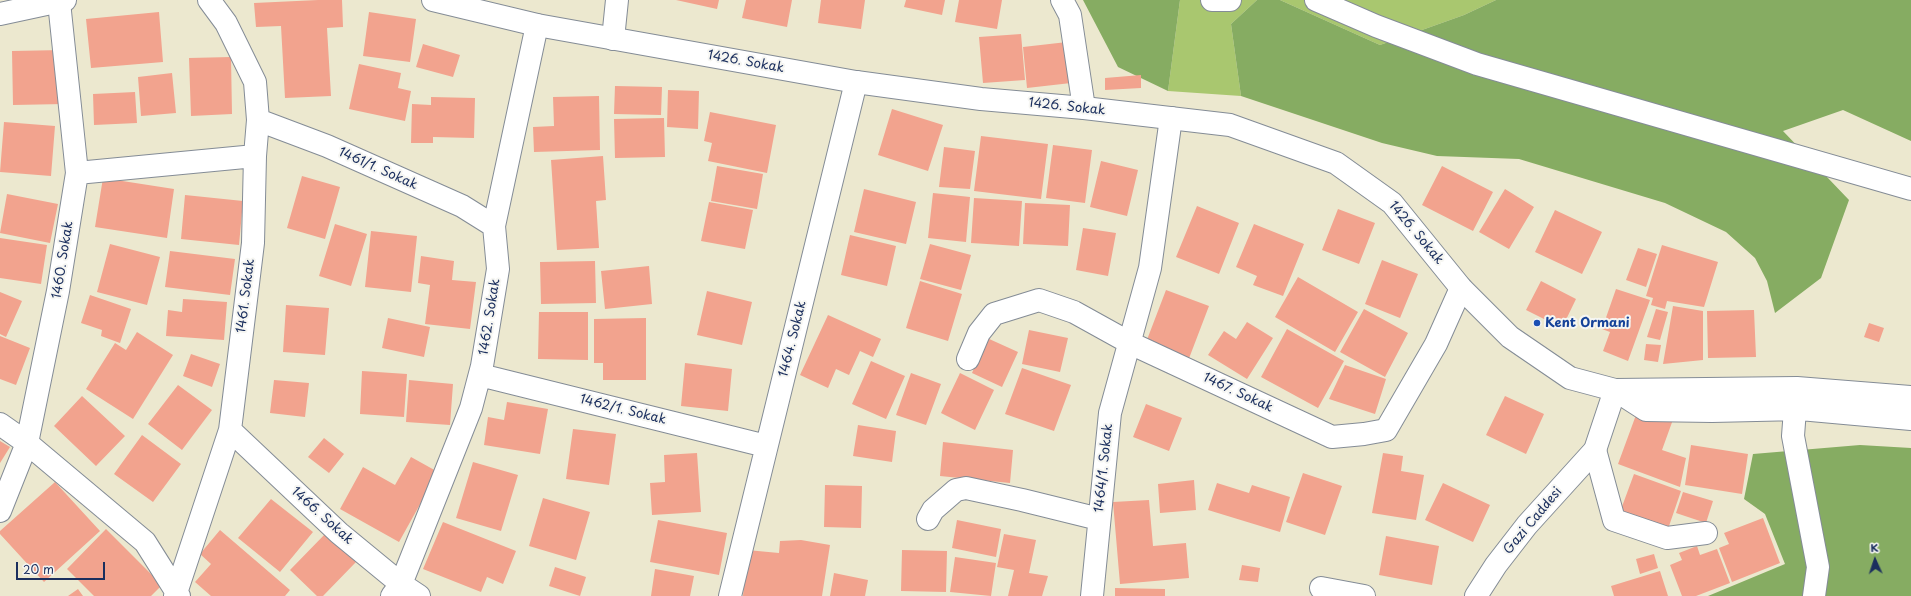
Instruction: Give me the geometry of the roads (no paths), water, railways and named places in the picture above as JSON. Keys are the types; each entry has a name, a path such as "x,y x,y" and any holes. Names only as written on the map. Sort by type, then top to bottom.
{"street":[{"name":"1461. Sokak","path":"177,595 230,430 253,243 255,156 258,120 255,82 226,23 209,0"},
{"name":"1426. Sokak","path":"433,0 537,25 856,82 981,99 1084,108 1230,125 1336,164 1392,203 1461,288 1510,336 1570,378 1615,390 1646,410 1712,411 1796,399"},
{"path":"613,38 617,0"},
{"path":"1062,0 1070,15 1084,108"},
{"path":"1212,0 1230,0"},
{"path":"1316,0 1376,26 1477,64 1911,189"},
{"path":"0,14 62,1"},
{"name":"1460. Sokak","path":"0,511 27,443 58,291 77,173 62,1"},
{"name":"1462. Sokak","path":"397,590 471,408 480,375 498,269 494,226 537,25"},
{"name":"1464. Sokak","path":"730,596 856,82"},
{"name":"1464/1. Sokak","path":"1092,596 1110,414 1150,268 1171,118"},
{"name":"1461/1. Sokak","path":"258,120 327,146 462,206 494,226"},
{"path":"77,173 255,156"},
{"name":"1467. Sokak","path":"968,358 979,333 994,314 1039,300 1074,312 1130,343 1332,437 1364,434 1386,430 1436,344 1461,288"},
{"name":"1462/1. Sokak","path":"480,375 766,446"},
{"name":"Gazi Caddesi","path":"1476,596 1496,565 1527,525 1595,450 1615,390"},
{"path":"1796,399 1911,397"},
{"path":"1796,399 1911,419"},
{"path":"1796,399 1794,436 1818,567 1814,596"},
{"path":"0,424 27,443 145,542 177,595"},
{"name":"1466. Sokak","path":"230,430 397,590 419,596"},
{"path":"1595,450 1614,520 1667,538 1706,533"},
{"path":"928,519 933,510 956,490 966,488 1022,500 1099,520"},
{"path":"1321,588 1364,596"}],"place":[{"name":"Kent Ormani","path":"1537,323"}]}
